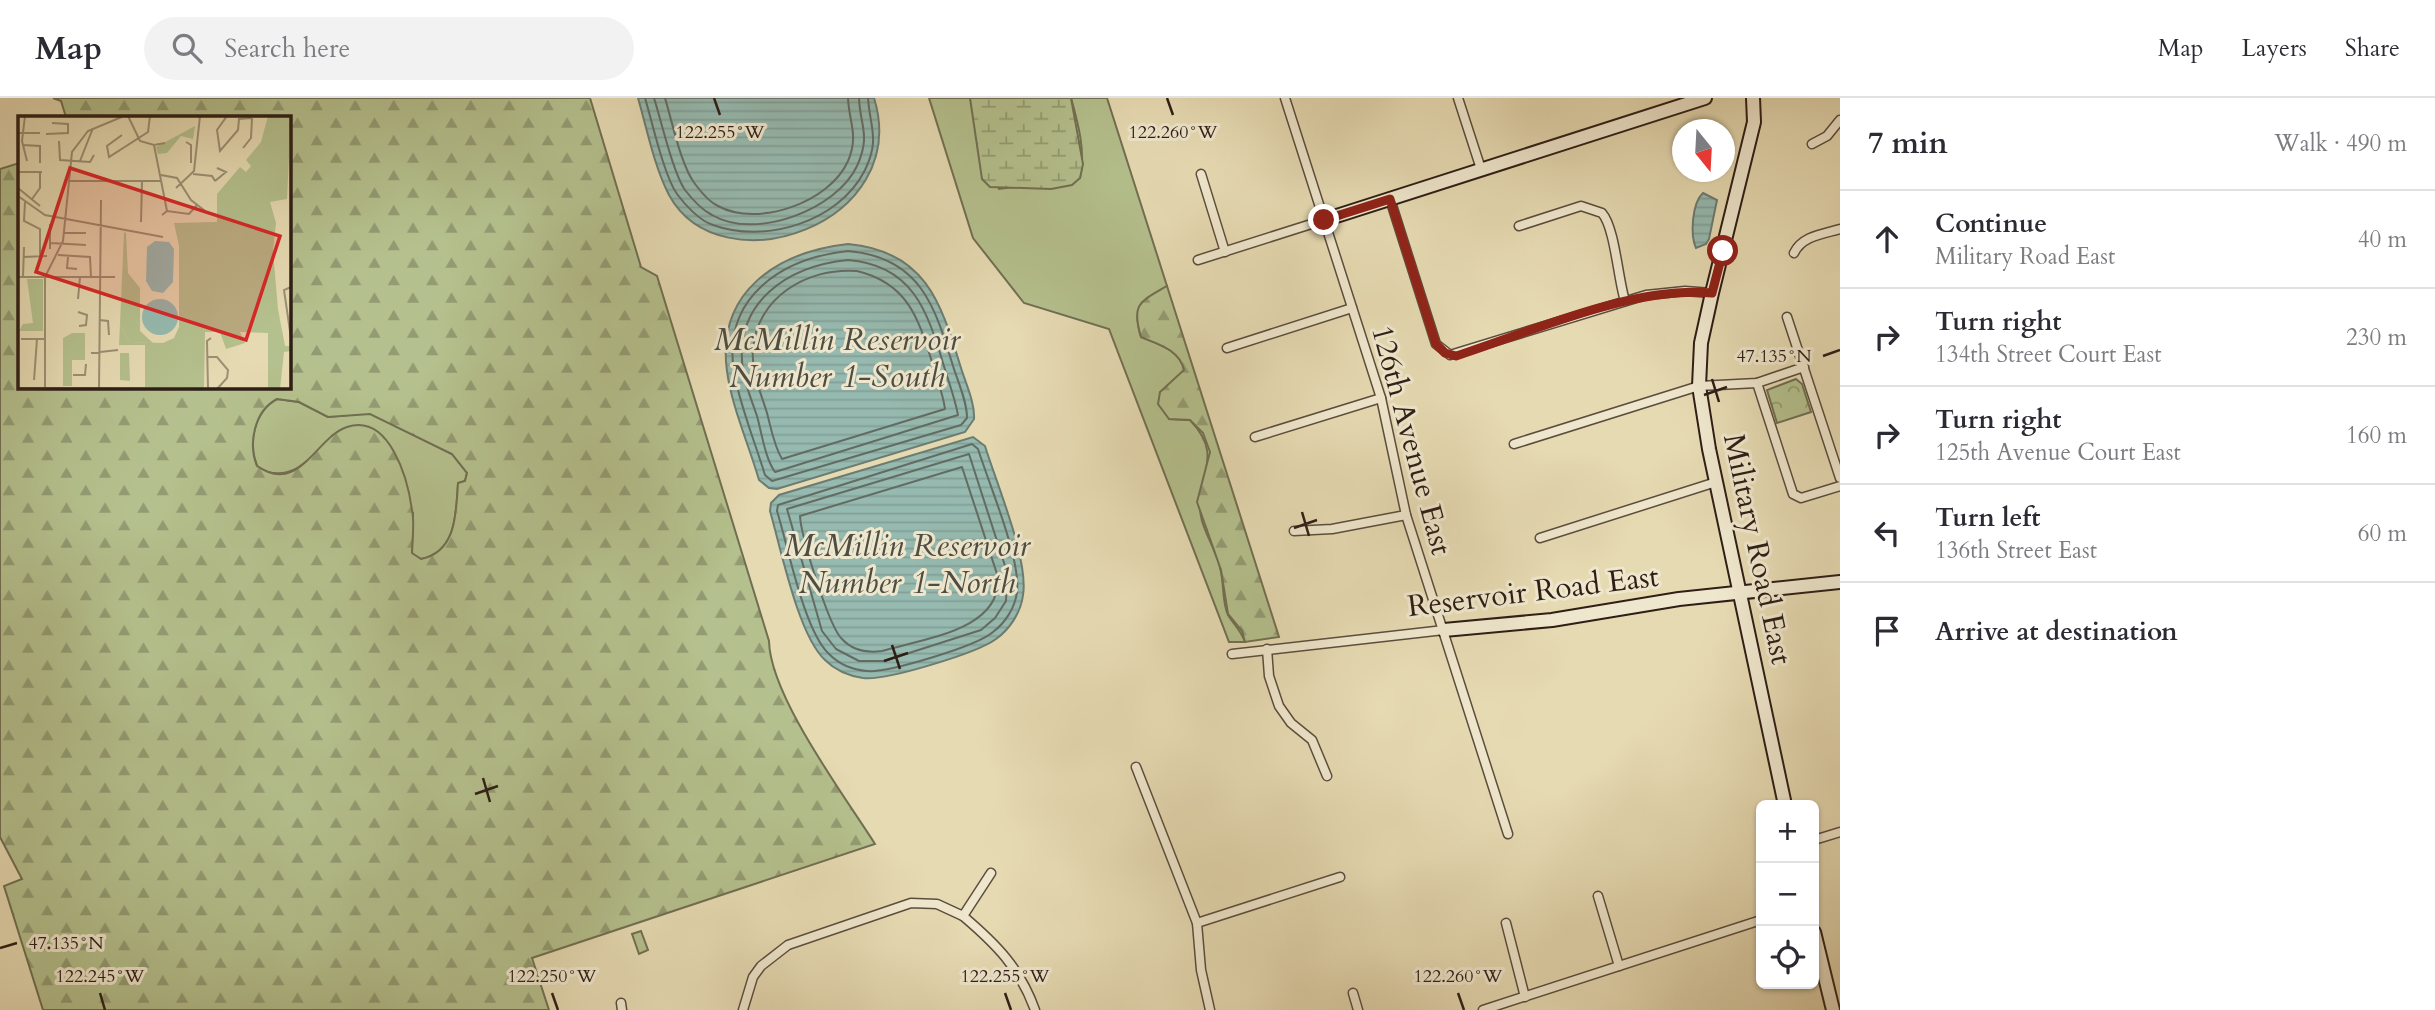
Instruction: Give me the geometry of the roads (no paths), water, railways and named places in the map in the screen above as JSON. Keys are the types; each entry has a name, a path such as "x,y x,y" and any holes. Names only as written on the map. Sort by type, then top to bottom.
{"main road":[{"path":"1324,220 1705,98"},
{"name":"Military Road East","path":"1753,98 1754,122 1701,343 1699,386 1716,482 1784,800"},
{"name":"Reservoir Road East","path":"1444,630 1552,620 1741,591 1840,582"},
{"path":"1819,953 1833,1010"}],"street":[{"name":"126th Avenue East","path":"1285,98 1381,398 1406,515 1508,834"},
{"path":"1458,98 1481,169"},
{"path":"1812,144 1827,135 1840,120"},
{"path":"1201,174 1225,252"},
{"path":"1390,199 1436,344 1445,353 1456,356 1625,301 1667,292 1712,293"},
{"path":"1520,226 1577,207 1596,209 1609,222 1617,276 1625,301"},
{"path":"1198,260 1324,220"},
{"path":"1794,253 1806,240 1840,229"},
{"path":"1227,348 1352,308"},
{"path":"1787,317 1840,478"},
{"path":"1514,444 1699,386 1758,383 1804,367"},
{"path":"1758,383 1796,497 1840,486"},
{"path":"1255,437 1381,398"},
{"path":"1540,538 1716,482"},
{"path":"1294,531 1332,529 1406,515"},
{"name":"Reservoir Road East","path":"1232,654 1444,630"},
{"path":"1267,649 1269,676 1279,706 1291,723 1312,740 1327,776"},
{"path":"1136,766 1197,923 1201,970 1210,1010"},
{"path":"1819,838 1840,832"},
{"path":"963,916 991,873"},
{"path":"1197,923 1340,877"},
{"path":"1598,896 1619,966"},
{"path":"743,1010 753,977 761,966 788,945 911,903 937,904 963,916 994,942 1017,969 1035,1010"},
{"path":"1506,922 1525,997"},
{"path":"1483,1010 1756,922"},
{"path":"1353,993 1358,1010"}],"water":[{"path":"638,98 874,98 879,142 866,180 840,209 806,229 767,239 728,238 694,223 669,195 655,160"},
{"path":"1703,193 1717,200 1709,239 1706,244 1696,248 1693,219 1696,204"},
{"name":"McMillin Reservoir Number 1-South","path":"848,244 896,257 913,269 926,284 946,322 970,393 974,419 965,432 777,489 769,488 759,480 729,385 726,343 731,319 742,298 757,281 776,267 798,256"},
{"name":"McMillin Reservoir Number 1-North","path":"973,437 985,446 1017,542 1024,580 1020,608 1014,620 1001,635 986,645 931,665 875,678 858,677 838,670 815,648 807,632 785,568 770,511 771,503 779,495"}]}
